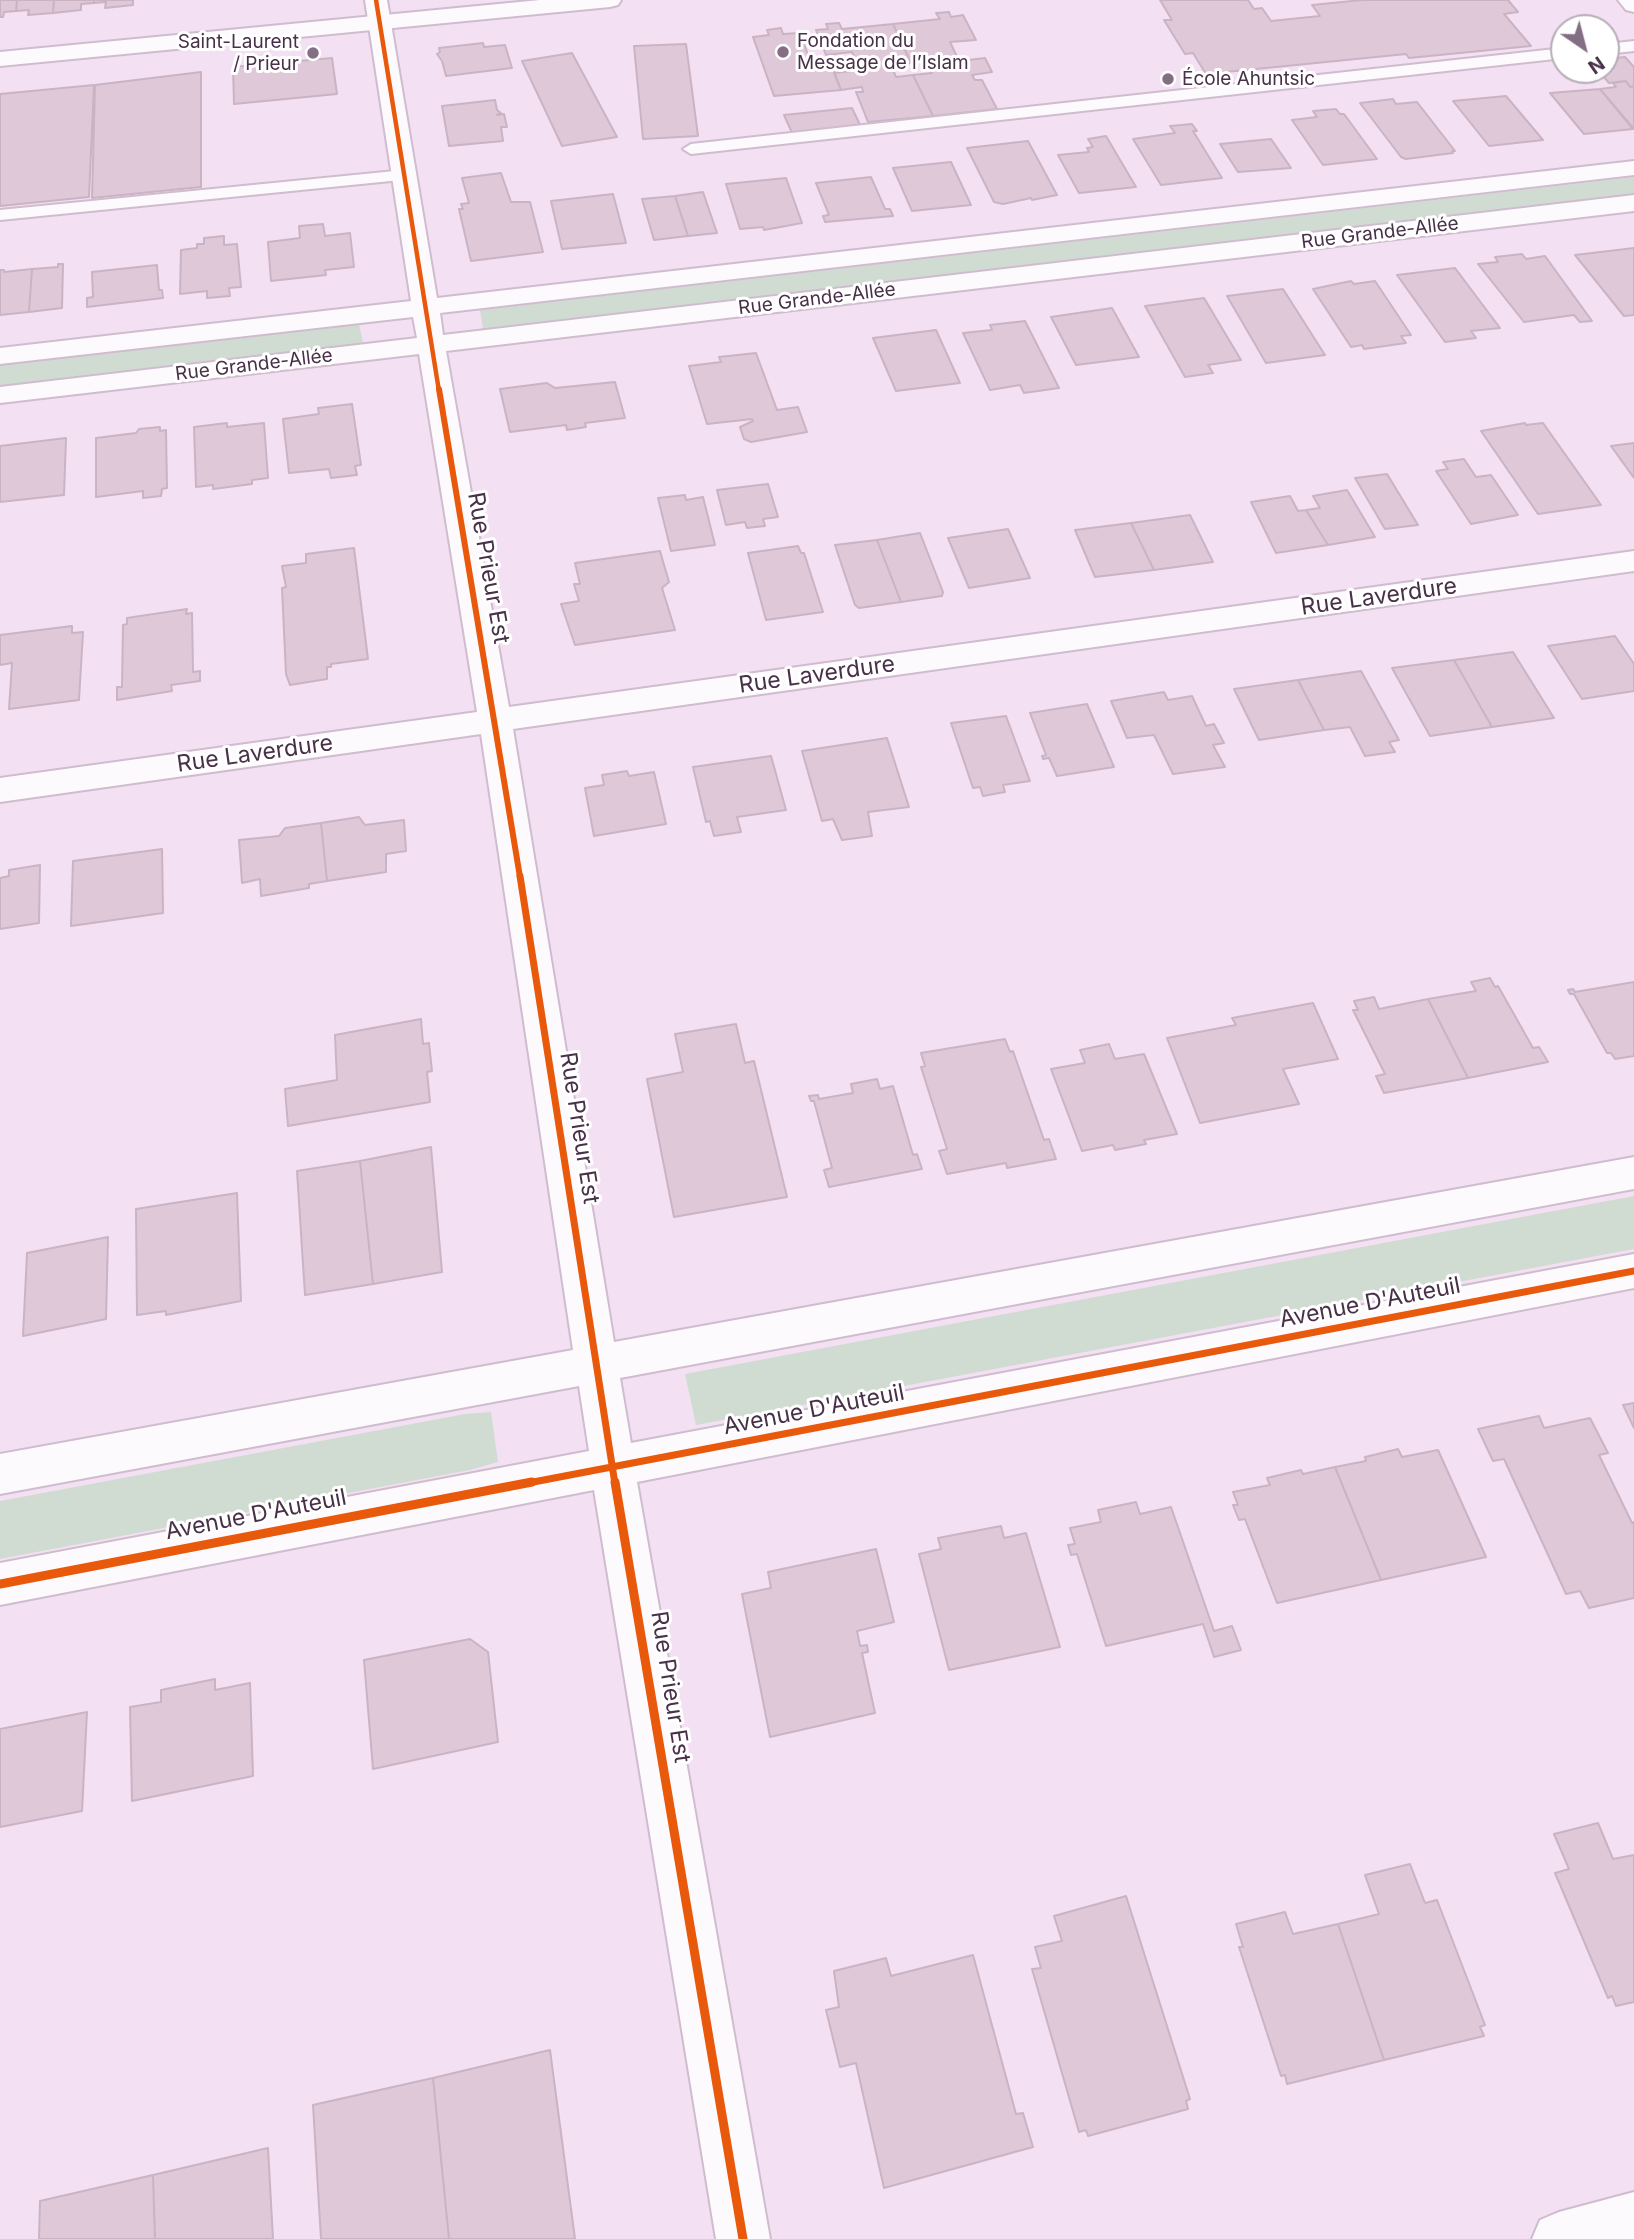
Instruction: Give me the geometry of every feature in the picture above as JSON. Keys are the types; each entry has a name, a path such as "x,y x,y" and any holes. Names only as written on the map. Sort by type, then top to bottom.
{"street":[{"path":"0,59 378,11 610,0"},
{"path":"1629,0 1634,5"},
{"name":"Rue Prieur Est","path":"378,11 495,720 614,1468 743,2239"},
{"name":"Rue Grande-Allée","path":"0,356 1634,168"},
{"name":"Rue Grande-Allée","path":"0,395 1634,203"},
{"name":"Rue Laverdure","path":"0,790 1634,561"},
{"path":"0,1474 1634,1173"},
{"name":"Avenue D'Auteuil","path":"0,1584 1634,1271"},
{"path":"1559,2239 1634,2219"}],"lane":[{"path":"691,149 1550,55"},
{"path":"0,215 405,175"}],"shaded area":[{"path":"1634,177 1634,195 483,329 480,310"},
{"path":"359,324 363,343 0,386 0,365"},
{"path":"1634,1196 1634,1249 696,1425 685,1374"},
{"path":"491,1412 498,1462 470,1470 0,1559 0,1501 465,1414"}],"building":[{"path":"0,0 17,0 16,11 4,12 3,17 0,17"},
{"path":"17,0 54,0 53,13 28,15 29,10 16,11"},
{"path":"54,0 94,0 94,3 81,4 81,10 53,13"},
{"path":"94,0 133,0 133,5 105,8 106,2 94,3"},
{"path":"1160,0 1248,0 1254,9 1262,8 1271,21 1320,16 1312,5 1362,0 1508,0 1518,12 1504,14 1531,46 1409,58 1406,54 1206,74 1193,53 1185,54 1164,20 1172,20"},
{"path":"949,12 951,17 963,15 976,40 950,42 959,61 985,58 992,72 972,75 975,80 982,80 997,109 933,116 913,75 932,73 926,61 911,63 893,24 940,19 936,13"},
{"path":"839,23 842,29 893,24 911,63 891,65 896,77 913,75 933,116 868,122 856,92 863,92 862,87 841,90 834,73 860,70 852,52 826,55 816,30 828,29 826,24"},
{"name":"Fondation du Message de l’Islam","path":"781,28 783,34 800,33 813,68 832,66 841,90 774,96 753,37 769,35 767,30"},
{"path":"483,43 484,47 505,45 512,68 446,76 437,54 440,52 439,48"},
{"path":"686,44 698,136 643,139 634,46"},
{"path":"572,53 617,137 562,146 522,61"},
{"path":"1625,57 1634,67 1634,86 1630,87 1626,81 1620,82 1620,58"},
{"path":"332,58 337,94 234,104 233,67"},
{"path":"201,72 201,187 92,198 95,85"},
{"path":"1626,81 1630,87 1634,86 1634,129 1600,89 1616,87 1614,84"},
{"path":"94,85 89,197 0,206 0,94"},
{"path":"1600,89 1633,129 1584,134 1550,93"},
{"path":"1506,96 1543,140 1489,146 1453,101"},
{"path":"1393,99 1396,104 1417,102 1455,151 1406,159 1401,157 1360,103"},
{"path":"495,100 497,110 501,113 497,115 504,114 507,127 501,127 503,141 449,146 442,106"},
{"path":"852,108 861,127 793,135 784,115"},
{"path":"1336,109 1340,114 1344,114 1377,159 1323,165 1292,120 1317,117 1313,111"},
{"path":"1192,124 1197,131 1193,131 1222,178 1161,185 1133,139 1175,133 1170,126"},
{"path":"1106,136 1136,187 1079,193 1058,155 1089,152 1087,148 1093,147 1088,139"},
{"path":"1271,139 1291,168 1238,172 1220,144"},
{"path":"1028,141 1057,195 1003,204 994,202 967,148"},
{"path":"951,162 971,205 912,211 893,168"},
{"path":"501,173 511,202 530,202 543,252 471,261 459,209 463,209 461,204 469,203 462,178"},
{"path":"871,177 885,209 890,209 893,216 825,222 823,216 829,215 816,183"},
{"path":"786,178 802,223 764,230 763,227 740,229 726,184"},
{"path":"703,192 717,233 688,236 675,196"},
{"path":"613,194 626,243 562,249 551,201"},
{"path":"675,196 688,236 654,240 642,199"},
{"path":"323,224 325,236 350,233 354,267 325,270 326,275 271,281 268,242 300,238 299,226"},
{"path":"224,236 224,245 237,244 241,287 229,288 230,296 207,298 207,291 180,294 181,250 197,248 197,244 204,244 204,238"},
{"path":"1634,248 1634,315 1624,316 1575,255"},
{"path":"1522,254 1526,259 1545,256 1592,321 1580,322 1574,315 1524,322 1478,264 1498,262 1495,257"},
{"path":"58,264 63,264 62,308 29,312 32,269 58,267"},
{"path":"157,265 159,290 162,290 163,298 87,307 87,298 93,297 92,272"},
{"path":"1455,268 1500,328 1471,331 1476,338 1445,342 1397,275"},
{"path":"32,269 29,312 0,315 0,270 4,272"},
{"path":"1351,281 1354,284 1375,281 1411,335 1401,336 1406,343 1364,349 1362,345 1351,347 1313,289"},
{"path":"1283,289 1325,355 1266,363 1227,296"},
{"path":"1204,298 1241,360 1208,365 1213,373 1185,377 1145,306"},
{"path":"1112,308 1139,357 1076,365 1051,317"},
{"path":"1025,321 1059,388 1024,393 1020,385 990,390 963,333 992,330 990,325"},
{"path":"936,330 960,383 896,391 873,338"},
{"path":"756,353 777,410 798,407 807,432 751,442 744,439 740,427 753,421 752,419 707,424 689,366 721,362 719,357"},
{"path":"615,382 625,418 585,423 586,427 567,430 566,425 510,432 500,389 547,383 555,388"},
{"path":"352,404 361,465 355,466 357,475 331,478 329,469 289,473 283,419 319,414 318,408"},
{"path":"227,423 227,427 264,423 268,478 252,480 252,484 213,489 213,485 196,487 194,427"},
{"path":"1525,423 1543,423 1601,505 1538,514 1481,431"},
{"path":"160,427 160,431 166,430 167,488 162,489 161,496 143,498 143,491 96,497 96,438"},
{"path":"66,438 64,495 0,502 0,446"},
{"path":"1634,443 1634,478 1611,446"},
{"path":"1464,459 1476,477 1491,475 1518,515 1471,524 1436,471 1448,469 1443,462"},
{"path":"1387,474 1418,525 1385,529 1355,478"},
{"path":"768,484 778,517 763,519 765,526 747,528 745,522 726,525 717,490"},
{"path":"1347,490 1375,537 1328,545 1306,510 1320,508 1313,496"},
{"path":"685,495 686,500 703,497 715,545 671,551 658,498"},
{"path":"1290,496 1298,511 1306,510 1328,545 1276,553 1251,502"},
{"path":"1190,515 1213,562 1154,570 1131,523"},
{"path":"1131,523 1154,570 1095,577 1075,530"},
{"path":"1008,529 1030,578 969,588 948,538"},
{"path":"920,533 943,592 942,596 901,602 877,540"},
{"path":"877,540 901,602 859,608 855,605 835,545"},
{"path":"798,546 801,553 804,553 823,612 766,620 748,553"},
{"path":"354,548 368,659 331,664 331,667 327,667 327,679 290,685 286,674 282,588 286,587 282,566 306,563 306,554"},
{"path":"660,551 669,582 662,588 675,630 575,645 561,604 579,601 574,584 580,584 575,563"},
{"path":"187,609 186,614 192,613 193,672 200,671 200,681 171,685 172,691 117,700 117,687 122,687 123,625 127,624 127,618"},
{"path":"72,626 72,633 83,632 79,700 9,709 12,663 0,665 0,635"},
{"path":"1615,636 1634,664 1634,691 1582,699 1548,646"},
{"path":"1513,652 1554,718 1492,727 1454,660"},
{"path":"1454,660 1492,727 1430,736 1392,668"},
{"path":"1361,671 1399,740 1389,742 1395,752 1365,756 1350,727 1324,730 1298,680"},
{"path":"1298,680 1324,730 1259,740 1234,689"},
{"path":"1164,692 1168,700 1192,696 1206,726 1214,724 1224,743 1213,745 1225,767 1173,774 1154,735 1127,738 1111,701"},
{"path":"1087,704 1114,767 1057,776 1049,758 1043,759 1042,756 1046,755 1030,713"},
{"path":"1006,716 1030,781 1003,785 1005,792 983,796 980,787 973,788 951,723"},
{"path":"887,738 909,807 868,812 872,836 842,840 833,819 822,821 802,751"},
{"path":"771,756 786,810 737,817 741,832 714,836 710,821 706,822 693,767"},
{"path":"627,771 629,776 654,772 666,824 594,836 585,788 604,785 602,775"},
{"path":"359,817 365,825 404,820 406,851 386,854 386,872 327,881 321,823"},
{"path":"321,823 327,881 309,884 309,888 261,896 260,879 242,883 239,840 279,836 285,828"},
{"path":"162,849 163,913 71,926 73,861"},
{"path":"40,865 39,923 0,929 0,878 9,876 9,870"},
{"path":"1490,978 1495,987 1498,986 1533,1048 1539,1047 1548,1062 1468,1078 1428,999 1476,991 1471,982"},
{"path":"1634,982 1634,1056 1615,1059 1611,1053 1607,1053 1574,994 1570,994 1568,990 1573,989 1575,992"},
{"path":"1374,997 1379,1009 1428,999 1468,1078 1384,1093 1376,1076 1385,1074 1353,1010 1358,1010 1354,1001"},
{"path":"1313,1003 1338,1059 1283,1069 1299,1104 1200,1123 1167,1038 1236,1025 1232,1018"},
{"path":"421,1019 423,1044 429,1043 432,1071 427,1072 430,1102 288,1126 285,1089 337,1080 335,1035"},
{"path":"736,1024 745,1063 754,1061 787,1197 674,1217 647,1079 683,1072 675,1034"},
{"path":"1005,1039 1010,1052 1013,1051 1044,1140 1049,1139 1056,1159 1007,1168 1006,1163 947,1174 939,1151 947,1149 921,1067 925,1066 921,1053"},
{"path":"1109,1044 1115,1059 1144,1054 1177,1134 1144,1140 1146,1144 1115,1150 1113,1145 1082,1151 1051,1069 1085,1063 1080,1050"},
{"path":"877,1079 880,1089 893,1086 913,1155 917,1154 922,1169 829,1187 824,1170 832,1168 814,1101 811,1101 809,1096 818,1095 819,1099 853,1093 851,1084"},
{"path":"431,1147 442,1272 373,1284 360,1161"},
{"path":"360,1161 373,1284 305,1295 297,1171"},
{"path":"237,1193 241,1301 166,1315 166,1311 137,1315 136,1209"},
{"path":"108,1237 106,1319 23,1336 27,1253"},
{"path":"1634,1403 1634,1428 1623,1405"},
{"path":"1539,1416 1544,1428 1590,1418 1608,1453 1599,1455 1632,1523 1634,1522 1634,1598 1589,1608 1580,1591 1566,1594 1504,1459 1493,1461 1478,1429"},
{"path":"1398,1449 1402,1457 1438,1450 1486,1557 1381,1580 1335,1467 1366,1461 1365,1457"},
{"path":"1335,1467 1381,1580 1277,1603 1245,1519 1239,1520 1233,1505 1238,1505 1233,1492 1270,1485 1267,1478 1301,1470 1303,1474"},
{"path":"1136,1502 1140,1514 1171,1507 1214,1631 1232,1626 1241,1650 1214,1657 1203,1624 1106,1646 1077,1554 1071,1555 1068,1545 1075,1544 1070,1528 1101,1522 1098,1510"},
{"path":"1001,1526 1004,1538 1026,1533 1060,1647 949,1670 919,1554 941,1549 938,1538"},
{"path":"876,1549 894,1622 857,1631 860,1646 867,1645 868,1652 862,1653 875,1713 770,1737 742,1594 771,1588 768,1572"},
{"path":"470,1639 488,1652 498,1742 373,1769 364,1660"},
{"path":"215,1679 215,1690 250,1683 253,1776 132,1801 130,1707 161,1702 161,1690"},
{"path":"87,1712 82,1811 0,1827 0,1729"},
{"path":"1598,1823 1613,1859 1634,1855 1634,2002 1616,2006 1612,1996 1608,1998 1555,1873 1569,1869 1554,1834"},
{"path":"1410,1864 1425,1903 1437,1900 1485,2025 1480,2027 1484,2036 1384,2060 1338,1924 1379,1914 1365,1875"},
{"path":"1126,1896 1190,2099 1186,2101 1188,2109 1088,2136 1086,2130 1079,2132 1032,1969 1041,1968 1035,1947 1062,1941 1054,1916"},
{"path":"1285,1912 1293,1934 1338,1924 1384,2060 1287,2084 1285,2075 1281,2076 1239,1947 1243,1947 1236,1924"},
{"path":"973,1955 1016,2114 1023,2113 1033,2147 884,2188 856,2063 840,2067 826,2010 839,2007 834,1971 886,1958 891,1976"},
{"path":"550,2050 575,2239 449,2239 433,2078"},
{"path":"433,2078 449,2239 321,2239 313,2105"},
{"path":"268,2148 273,2239 155,2239 153,2175"},
{"path":"153,2175 155,2239 39,2239 40,2201"}],"cycle path":[{"path":"376,0 501,754 618,1501 743,2239"},
{"path":"0,1584 1634,1271"}],"place":[{"name":"Fondation du Message de l’Islam","path":"783,52"},
{"name":"Saint-Laurent / Prieur","path":"313,53"},
{"name":"École Ahuntsic","path":"1168,79"}]}
